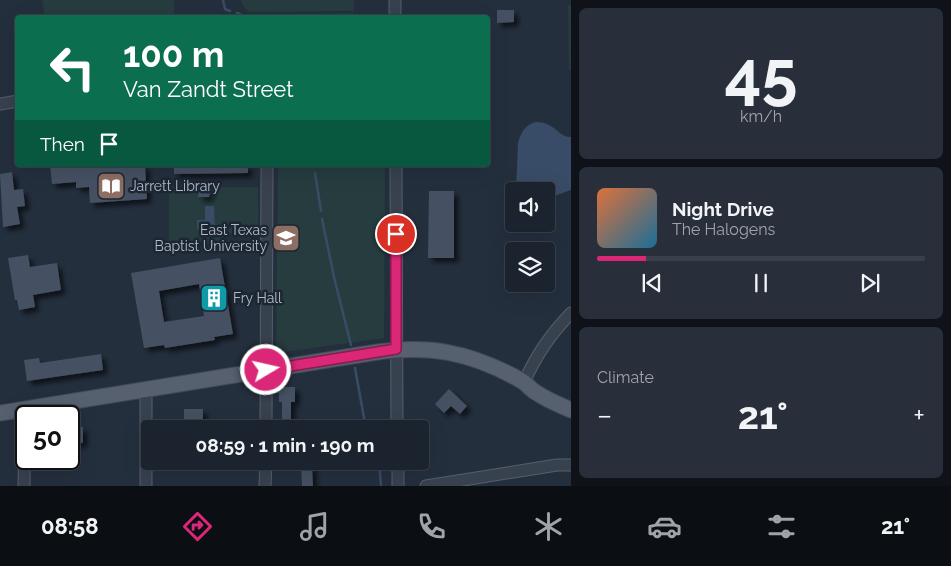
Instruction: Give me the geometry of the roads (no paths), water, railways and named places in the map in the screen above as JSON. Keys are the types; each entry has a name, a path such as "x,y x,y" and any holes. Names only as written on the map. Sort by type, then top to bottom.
{"main road":[{"path":"49,405 396,349 429,349 458,354 483,362 524,382 540,385 571,400"},
{"path":"524,382 535,392 571,410"},
{"path":"0,413 15,411"}],"street":[{"path":"394,0 395,15"},
{"path":"0,104 15,102"},
{"path":"266,420 267,167"},
{"path":"396,167 397,420"},
{"path":"524,382 540,349 571,313"},
{"path":"146,389 146,486"},
{"path":"426,486 497,480 557,465 571,459"},
{"path":"557,465 571,465"},
{"path":"24,470 24,486"},
{"path":"265,486 266,470"},
{"path":"398,470 398,486"}],"water":[{"path":"541,122 571,137 571,190 555,196 555,182 516,182 518,143 524,130 529,125"},
{"path":"205,206 214,206 215,228 197,229 197,220 205,220"}],"waterway":[{"path":"223,0 225,9 230,11"},
{"path":"237,13 241,15"},
{"path":"315,173 321,211"},
{"path":"322,219 351,345"},
{"path":"355,368 364,420"},
{"path":"380,470 381,485"}],"place":[{"name":"Jarrett Library","path":"111,186"},
{"name":"East Texas Baptist University","path":"286,238"},
{"name":"Fry Hall","path":"214,298"}]}
